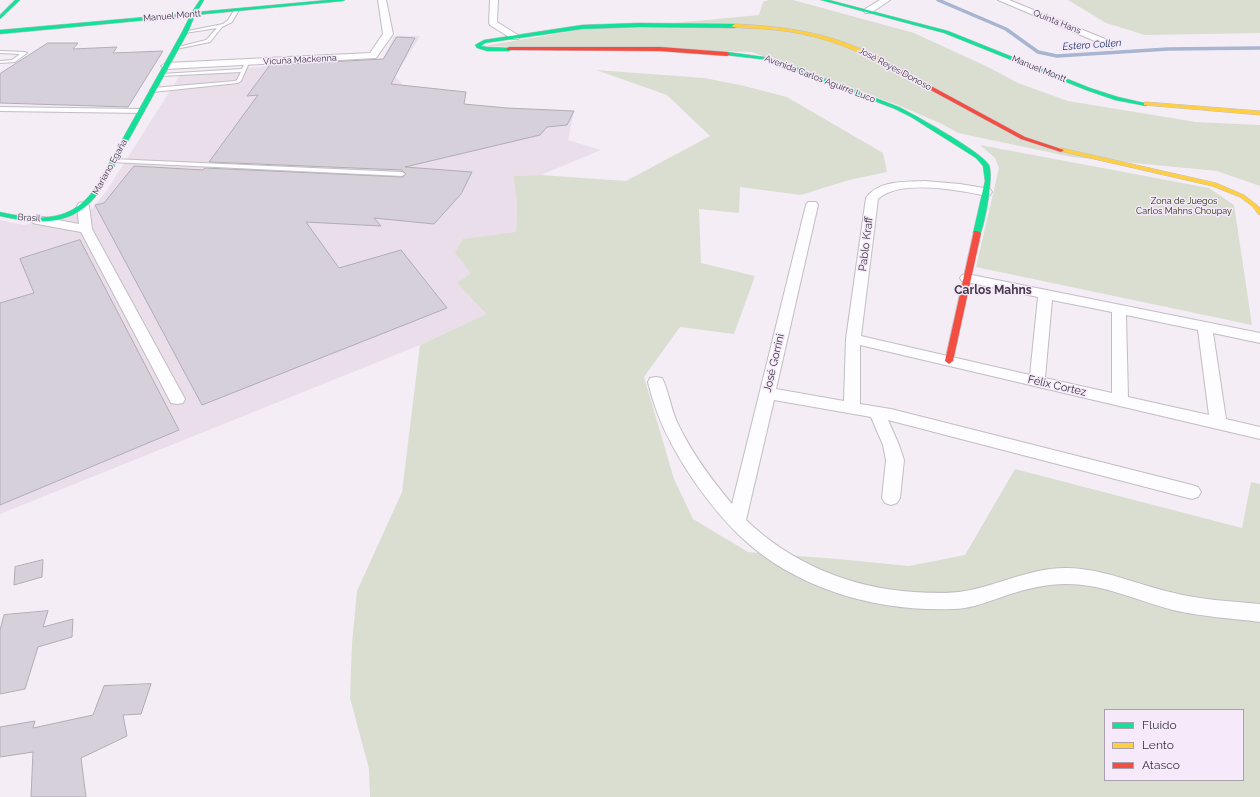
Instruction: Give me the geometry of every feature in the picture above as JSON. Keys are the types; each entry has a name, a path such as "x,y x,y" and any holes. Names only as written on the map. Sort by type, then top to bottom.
{"street":[{"path":"0,18 18,0"},
{"name":"Mariano Egaña","path":"59,217 83,206 92,198 202,0"},
{"name":"Manuel Montt","path":"0,32 343,0"},
{"name":"Vicuña Mackenna","path":"166,66 245,66 373,56 388,34 382,0"},
{"path":"494,0 493,23 515,37"},
{"name":"Manuel Montt","path":"823,0 919,24 952,34 1088,89 1117,98 1153,105 1260,113"},
{"path":"868,11 886,0"},
{"name":"Quinta Hans","path":"1002,0 1112,45"},
{"name":"José Reyes Donoso","path":"515,37 582,27 623,25 740,25 778,28 817,34 844,42 860,50 1023,138 1054,148 1214,184 1242,196 1258,210"},
{"name":"Avenida Carlos Aguirre Luco","path":"515,37 482,43 478,45 478,47 487,49 675,50 746,55 770,59 897,108 978,157 986,166 988,177 986,192 949,361"},
{"name":"Pablo Kraff","path":"852,408 853,339 872,198 874,194 892,187 929,185 956,186 986,192"},
{"name":"José Gorrini","path":"736,520 812,205"},
{"path":"83,206 86,229 177,399"},
{"name":"Brasil","path":"0,214 28,220 59,217"},
{"path":"37,220 86,229"},
{"path":"967,278 1260,338"},
{"path":"1038,382 1045,294"},
{"path":"1119,309 1120,401"},
{"path":"1205,327 1218,423"},
{"name":"Félix Cortez","path":"853,339 1260,433"},
{"path":"656,382 664,412 680,444 707,485 736,520 752,537 771,552 793,566 829,582 868,594 910,599 954,601 978,597 1036,579 1067,576 1104,580 1171,602 1198,607 1260,613"},
{"path":"767,393 852,408 942,427 1192,492"},
{"path":"877,413 896,460 891,498"}],"lane":[{"path":"185,32 220,27 229,22 237,10"},
{"path":"176,48 208,41 220,27"},
{"path":"0,52 25,53 11,62 0,62"},
{"path":"153,90 231,84 239,81 245,66 161,75"},
{"path":"0,109 145,104"},
{"path":"113,161 402,174"}],"shaded area":[{"path":"394,36 420,36 395,76 403,85 464,104 507,108 574,111 568,140 601,150 541,175 515,176 517,205 516,232 471,273 457,283 486,314 420,345 0,514 0,220 24,225 91,210 107,190 182,72 261,67 270,65 383,59"}],"green space":[{"path":"769,0 793,0 914,33 988,67 1018,83 1068,101 1196,122 1260,125 1260,186 1217,171 1072,157 958,133 942,124 898,105 752,52 484,46 601,26 663,24 759,15 763,2"},
{"path":"1068,0 1260,0 1260,33 1145,35 1106,23"},
{"path":"596,70 704,78 740,85 787,97 883,153 887,172 849,180 801,195 740,187 739,213 699,209 701,263 755,276 734,334 680,327 644,377 674,479 693,519 748,552 909,566 965,555 1015,469 1242,528 1251,482 1260,484 1260,797 370,797 369,769 350,698 352,643 357,591 402,492 420,345 486,314 457,283 471,273 455,253 463,239 516,232 517,205 514,176 541,175 626,181 710,136 667,95"},
{"name":"Zona de Juegos Carlos Mahns Choupay","path":"980,145 1209,188 1234,205 1252,325 976,267 999,168 995,158"}],"building":[{"path":"397,37 415,38 391,84 466,92 464,104 507,108 574,111 567,125 547,127 540,135 405,167 472,172 461,194 434,224 374,218 381,226 306,222 339,268 401,250 447,308 202,405 95,205 104,203 134,166 403,177 406,174 402,170 209,162 258,95 247,96 270,65 383,59"},
{"path":"48,43 78,43 73,49 117,47 113,53 163,51 128,107 0,103 0,74"},
{"path":"80,240 179,430 0,505 0,303 34,293 20,259"},
{"path":"43,560 42,577 14,585 15,567"},
{"path":"48,611 43,627 73,619 72,637 38,647 25,689 0,694 0,630 4,615"},
{"path":"151,684 141,714 123,715 127,736 81,758 86,797 31,797 33,752 0,757 0,727 35,721 33,728 93,715 104,686"}],"waterway":[{"name":"Estero Collen","path":"938,0 1006,29 1038,52 1057,56 1168,49 1260,48"}],"traffic: fast":[{"path":"0,18 18,0"},
{"path":"0,32 193,14 202,0"},
{"path":"147,100 185,32 193,14 343,0"},
{"path":"823,0 946,32 1088,89 1117,99 1146,104"},
{"path":"509,49 487,49 479,47 478,45 484,42 582,27 639,25 735,26"},
{"path":"727,54 770,59 897,108 913,116 978,157 986,166 988,181 977,233"},
{"path":"0,214 35,220 59,218 80,208 93,196 99,187 146,102"}],"traffic: slow":[{"path":"735,26 793,30 828,38 845,44 881,61"},
{"path":"1146,104 1260,113"},
{"path":"1061,150 1214,184 1242,196 1255,206 1260,213"}],"traffic: jam":[{"path":"509,49 660,49 727,54"},
{"path":"881,61 1023,138 1061,150"},
{"path":"949,361 977,233"}],"district":[{"name":"Carlos Mahns","path":"993,290"}]}
